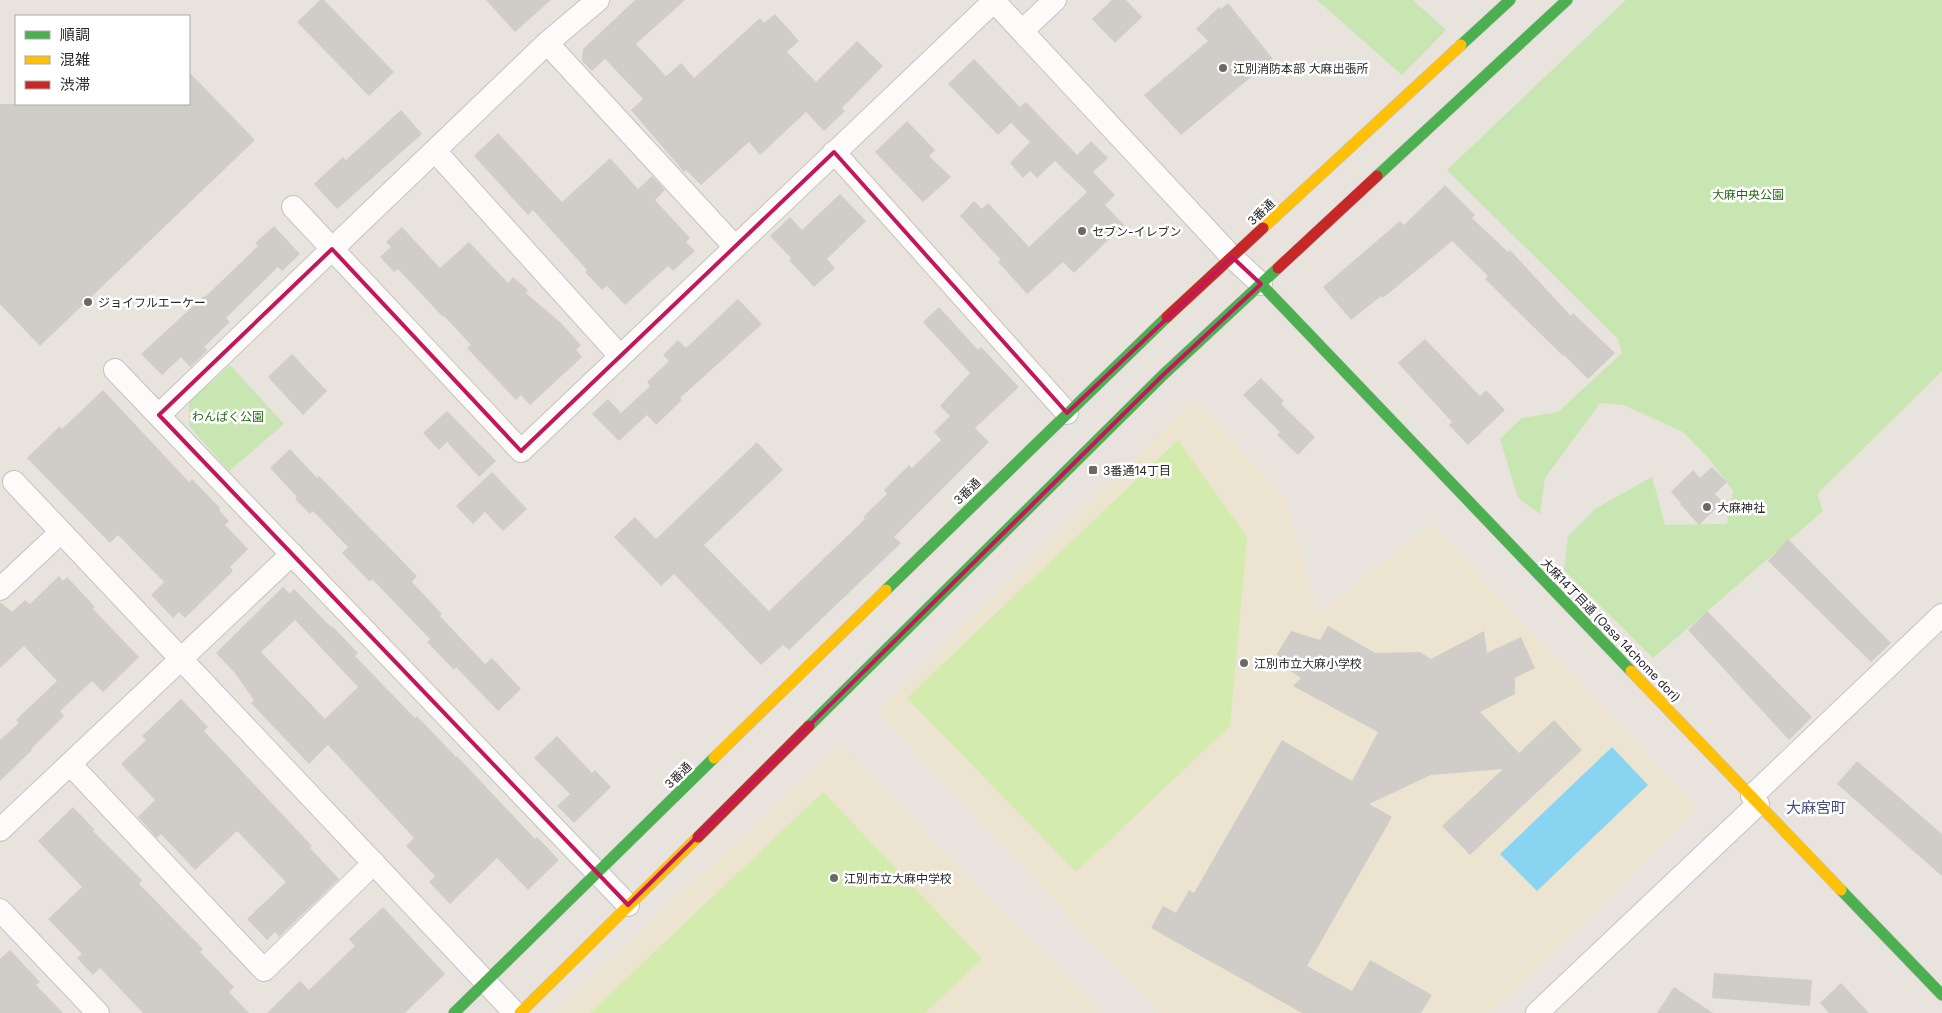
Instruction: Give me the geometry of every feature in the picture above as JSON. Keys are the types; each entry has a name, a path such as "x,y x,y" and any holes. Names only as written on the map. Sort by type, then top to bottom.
{"street":[{"path":"159,415 548,44 598,0"},
{"path":"292,207 521,450 993,0 1232,256 1261,284"},
{"path":"1022,31 1055,0"},
{"name":"3番通","path":"454,1013 1132,349 1510,0"},
{"path":"520,1013 1156,381 1567,0"},
{"path":"548,44 735,247"},
{"path":"435,151 620,356"},
{"path":"834,152 1067,413"},
{"name":"大麻14丁目通 (Oasa 14chome dori)","path":"1261,284 1942,995"},
{"path":"115,370 628,905"},
{"path":"14,482 515,1013"},
{"path":"0,589 61,532"},
{"path":"0,830 292,554"},
{"path":"1537,1013 1942,615"},
{"path":"70,764 264,970 374,863"},
{"path":"0,910 98,1013"}],"highlighted area":[{"path":"834,152 1067,413 1232,257 1261,284 1163,375 628,905 159,415 332,249 521,451"}],"shaded area":[{"name":"江別市立大麻小学校","path":"1193,399 1285,496 1318,614 1431,524 1698,808 1490,1013 1159,1013 877,712"},
{"name":"江別市立大麻中学校","path":"840,744 1101,1013 553,1013"}],"green space":[{"path":"1317,0 1413,0 1446,30 1402,75"},
{"name":"大麻中央公園","path":"1626,0 1942,0 1942,371 1817,494 1823,511 1653,658 1564,570 1568,536 1595,509 1652,477 1665,525 1727,524 1733,491 1711,461 1683,432 1624,405 1600,403 1545,478 1540,514 1518,498 1500,439 1522,418 1558,412 1622,353 1618,339 1447,170"},
{"name":"わんぱく公園","path":"230,365 284,424 229,471 189,426 189,402"},
{"path":"1178,440 1247,537 1230,726 1076,872 907,698"},
{"name":"江別市立大麻中学校","path":"823,792 982,959 925,1013 590,1013"}],"water":[{"path":"1612,747 1648,785 1537,891 1500,854"}],"building":[{"path":"320,0 324,0 394,72 369,96 297,22"},
{"path":"486,0 551,0 515,32"},
{"path":"635,0 685,0 636,44 666,76 681,63 694,78 760,18 764,23 775,14 799,41 787,52 816,82 857,41 883,66 842,108 845,111 824,131 806,112 760,155 749,142 701,185 686,170 684,172 631,110 643,99 605,59 592,71 582,61 583,49"},
{"path":"1112,0 1126,0 1142,17 1115,43 1092,19"},
{"path":"1228,3 1273,59 1181,135 1144,95 1208,41 1196,29 1219,7 1221,9"},
{"path":"974,59 1020,107 1026,102 1077,155 1091,141 1108,158 1093,172 1115,195 1105,205 1124,225 1074,273 1063,262 1027,294 998,262 1001,260 960,216 974,201 982,209 988,203 1029,247 1087,192 1055,161 1037,178 1030,171 1023,178 1010,163 1030,142 1011,123 998,135 948,84"},
{"path":"190,73 255,140 40,346 0,304 0,104 190,105"},
{"path":"401,110 422,134 337,209 314,184 343,157 346,160"},
{"path":"907,121 935,150 929,156 951,177 923,202 875,152"},
{"path":"498,133 562,202 610,158 638,189 652,176 665,190 655,200 690,238 686,242 695,251 673,271 668,266 625,305 607,286 602,290 585,272 587,270 533,210 528,215 474,156"},
{"path":"1445,185 1475,215 1472,218 1508,252 1510,250 1571,316 1573,313 1615,353 1588,379 1485,279 1488,276 1452,241 1383,298 1381,296 1351,320 1323,287 1400,221 1404,225"},
{"path":"840,194 866,221 827,259 835,268 814,287 789,260 791,258 770,236 790,217 802,230"},
{"path":"274,226 300,254 282,271 278,267 226,318 230,322 204,347 208,350 190,367 181,357 162,375 141,354 205,297 258,246 255,243"},
{"path":"402,227 440,268 469,242 508,283 513,277 528,290 526,293 561,323 581,345 576,350 582,357 530,405 521,395 516,400 467,348 471,345 444,316 398,269 394,272 380,257 391,247 386,242"},
{"path":"738,299 762,324 680,398 682,400 656,425 647,415 619,441 592,414 608,399 621,413 650,386 647,382 669,361 663,355 678,340 686,348"},
{"path":"939,307 978,350 981,347 1019,387 975,428 989,442 894,537 901,543 789,650 783,645 761,665 674,574 661,586 614,537 635,517 656,539 757,442 783,470 704,545 769,611 865,519 863,517 887,494 884,490 909,465 912,468 941,440 934,432 950,416 940,406 970,373 923,322"},
{"path":"1425,339 1480,396 1486,390 1505,410 1468,445 1449,425 1452,422 1398,363"},
{"path":"292,354 327,391 303,415 268,377"},
{"path":"1261,378 1284,401 1281,404 1315,437 1298,455 1277,435 1280,432 1243,395"},
{"path":"103,390 189,482 192,479 220,508 219,510 229,521 225,525 248,549 230,567 233,571 185,618 179,612 173,618 151,595 164,582 118,535 110,543 27,458 60,426 62,429"},
{"path":"447,411 496,461 479,477 447,442 439,450 423,433"},
{"path":"290,449 417,576 412,582 442,614 440,616 485,664 492,658 521,689 498,711 456,667 454,670 427,642 430,639 372,579 370,582 342,553 348,547 313,511 310,514 295,499 297,497 270,468"},
{"path":"1712,467 1727,482 1715,494 1723,502 1699,525 1671,492 1693,470 1700,478"},
{"path":"492,472 527,509 503,531 485,512 473,524 456,506"},
{"path":"1788,539 1891,643 1871,662 1768,561"},
{"path":"59,576 63,581 67,577 95,607 93,609 139,657 103,692 92,681 60,711 64,716 0,781 0,740 19,723 16,720 57,681 24,646 0,668 0,602 12,612 25,600 30,604"},
{"path":"283,587 290,594 294,589 358,653 355,656 415,718 417,716 535,839 537,837 559,860 528,890 497,858 450,904 429,882 435,876 406,846 414,838 328,745 309,764 251,703 254,700 234,672 216,653","holes":["295,620 358,687 325,719 261,652"]},
{"path":"1707,611 1812,717 1789,740 1688,630"},
{"path":"1328,626 1375,653 1420,652 1431,659 1484,631 1487,653 1521,637 1535,668 1515,678 1515,694 1480,712 1519,753 1554,720 1582,750 1470,855 1442,826 1503,769 1431,775 1369,804 1392,817 1307,966 1352,991 1370,960 1432,995 1421,1013 1302,1013 1151,928 1163,906 1176,913 1189,890 1194,893 1282,740 1352,781 1378,732 1293,686 1301,678 1273,660 1291,631 1320,640"},
{"path":"181,699 208,727 204,731 312,846 310,848 339,879 279,937 275,932 267,940 247,919 286,882 237,831 195,870 161,834 157,838 138,817 155,800 121,764 146,740 142,736"},
{"path":"557,736 592,773 595,770 611,787 574,823 557,806 570,794 534,758"},
{"path":"1857,761 1942,834 1942,876 1837,784"},
{"path":"73,807 95,830 93,831 142,880 139,884 203,949 200,952 234,987 229,992 249,1013 143,1013 100,968 93,975 77,958 82,954 48,919 82,887 38,841"},
{"path":"383,907 445,974 405,1013 267,1013 300,981 309,990 355,946 349,939"},
{"path":"10,950 40,982 36,985 63,1013 0,1013 0,959"},
{"path":"1714,973 1812,980 1810,1006 1712,998"},
{"path":"1841,983 1869,1013 1829,1013 1820,1003"},
{"path":"1674,987 1713,1013 1657,1013"}],"traffic: fast":[{"path":"1461,45 1510,0"},
{"path":"1377,176 1567,0"},
{"path":"809,726 1163,375 1278,268"},
{"path":"1261,284 1631,671"},
{"path":"886,590 1167,317"},
{"path":"454,1013 714,758"},
{"path":"1841,890 1942,995"}],"traffic: slow":[{"path":"1263,228 1461,45"},
{"path":"714,758 886,590"},
{"path":"1631,671 1841,890"},
{"path":"520,1013 698,837"}],"traffic: jam":[{"path":"1278,268 1377,176"},
{"path":"1167,317 1263,228"},
{"path":"698,837 809,726"}],"place":[{"name":"江別消防本部 大麻出張所","path":"1223,68"},
{"name":"セブン-イレブン","path":"1082,231"},
{"name":"ジョイフルエーケー","path":"88,302"},
{"name":"3番通14丁目","path":"1093,470"},
{"name":"大麻神社","path":"1707,507"},
{"name":"江別市立大麻小学校","path":"1244,663"},
{"name":"江別市立大麻中学校","path":"834,878"}],"district":[{"name":"大麻宮町","path":"1816,807"}]}
